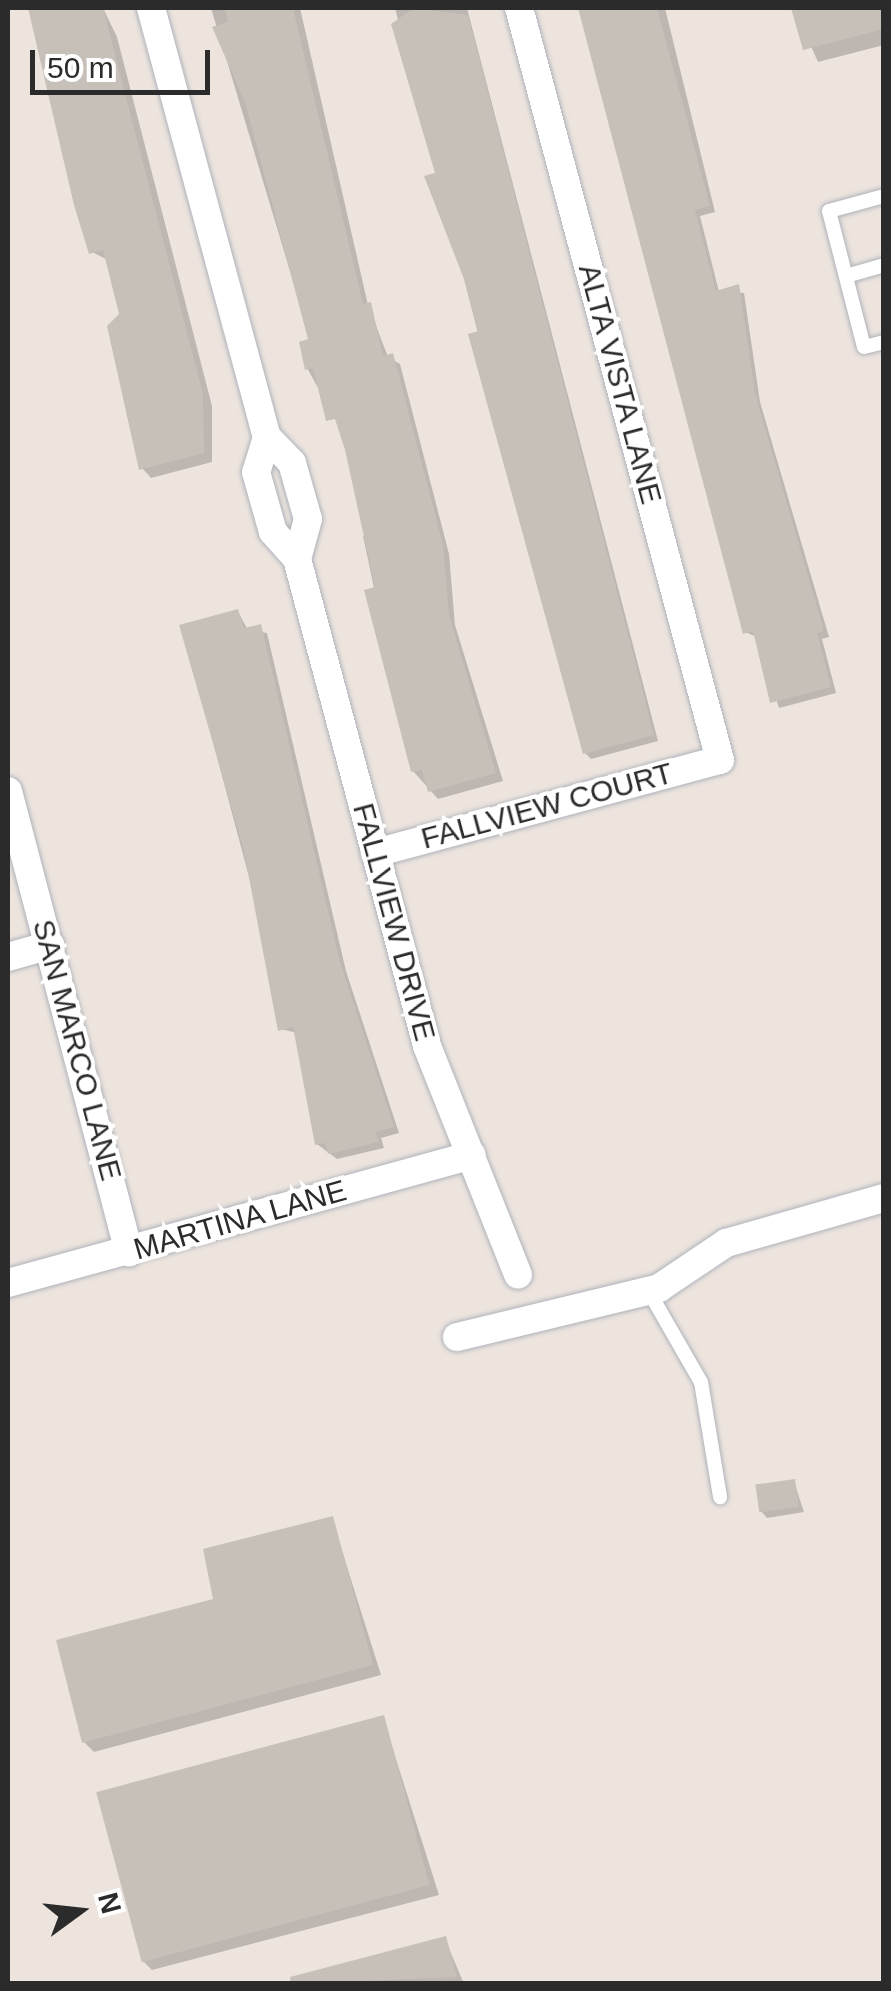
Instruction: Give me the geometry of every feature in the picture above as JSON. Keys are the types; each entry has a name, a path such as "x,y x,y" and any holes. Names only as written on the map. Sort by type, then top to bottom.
{"street":[{"name":"FALLVIEW DRIVE","path":"152,8 267,437 256,472 273,532 297,559 427,1046 518,1275"},
{"name":"ALTA VISTA LANE","path":"520,8 720,760"},
{"name":"FALLVIEW COURT","path":"375,852 720,760"},
{"name":"SAN MARCO LANE","path":"8,791 129,1252"},
{"path":"8,957 50,946"},
{"name":"MARTINA LANE","path":"8,1283 472,1156"},
{"path":"456,1337 676,1282 726,1243 884,1198"}],"lane":[{"path":"884,196 829,211 864,347 884,342"},
{"path":"846,276 884,266"},
{"path":"648,1290 700,1382 720,1497"}],"building":[{"path":"28,8 103,8 203,394 204,453 139,470 107,326 119,314 103,250 89,254 74,205"},
{"path":"225,8 293,8 363,304 371,302 383,356 393,353 443,545 449,615 496,773 428,792 422,770 411,772 364,590 375,587 345,450 335,419 326,421 313,368 305,370 299,342 308,339 245,102 212,27 228,22"},
{"path":"414,8 468,15 654,735 583,754 468,334 478,331 464,279 424,176 435,173 391,24"},
{"path":"578,8 657,8 710,206 695,210 716,291 739,284 755,393 824,631 817,633 831,687 770,703 753,631 743,634"},
{"path":"791,8 884,8 884,29 803,50"},
{"path":"238,609 244,628 261,624 340,962 394,1127 376,1132 379,1142 328,1154 325,1143 315,1145 293,1027 278,1031 244,851 179,625"},
{"path":"795,1479 799,1507 759,1512 755,1485"},
{"path":"333,1516 373,1665 82,1743 56,1640 213,1599 203,1549"},
{"path":"384,1715 430,1885 142,1962 96,1792"},
{"path":"446,1936 457,1977 291,1984 290,1977"}]}
